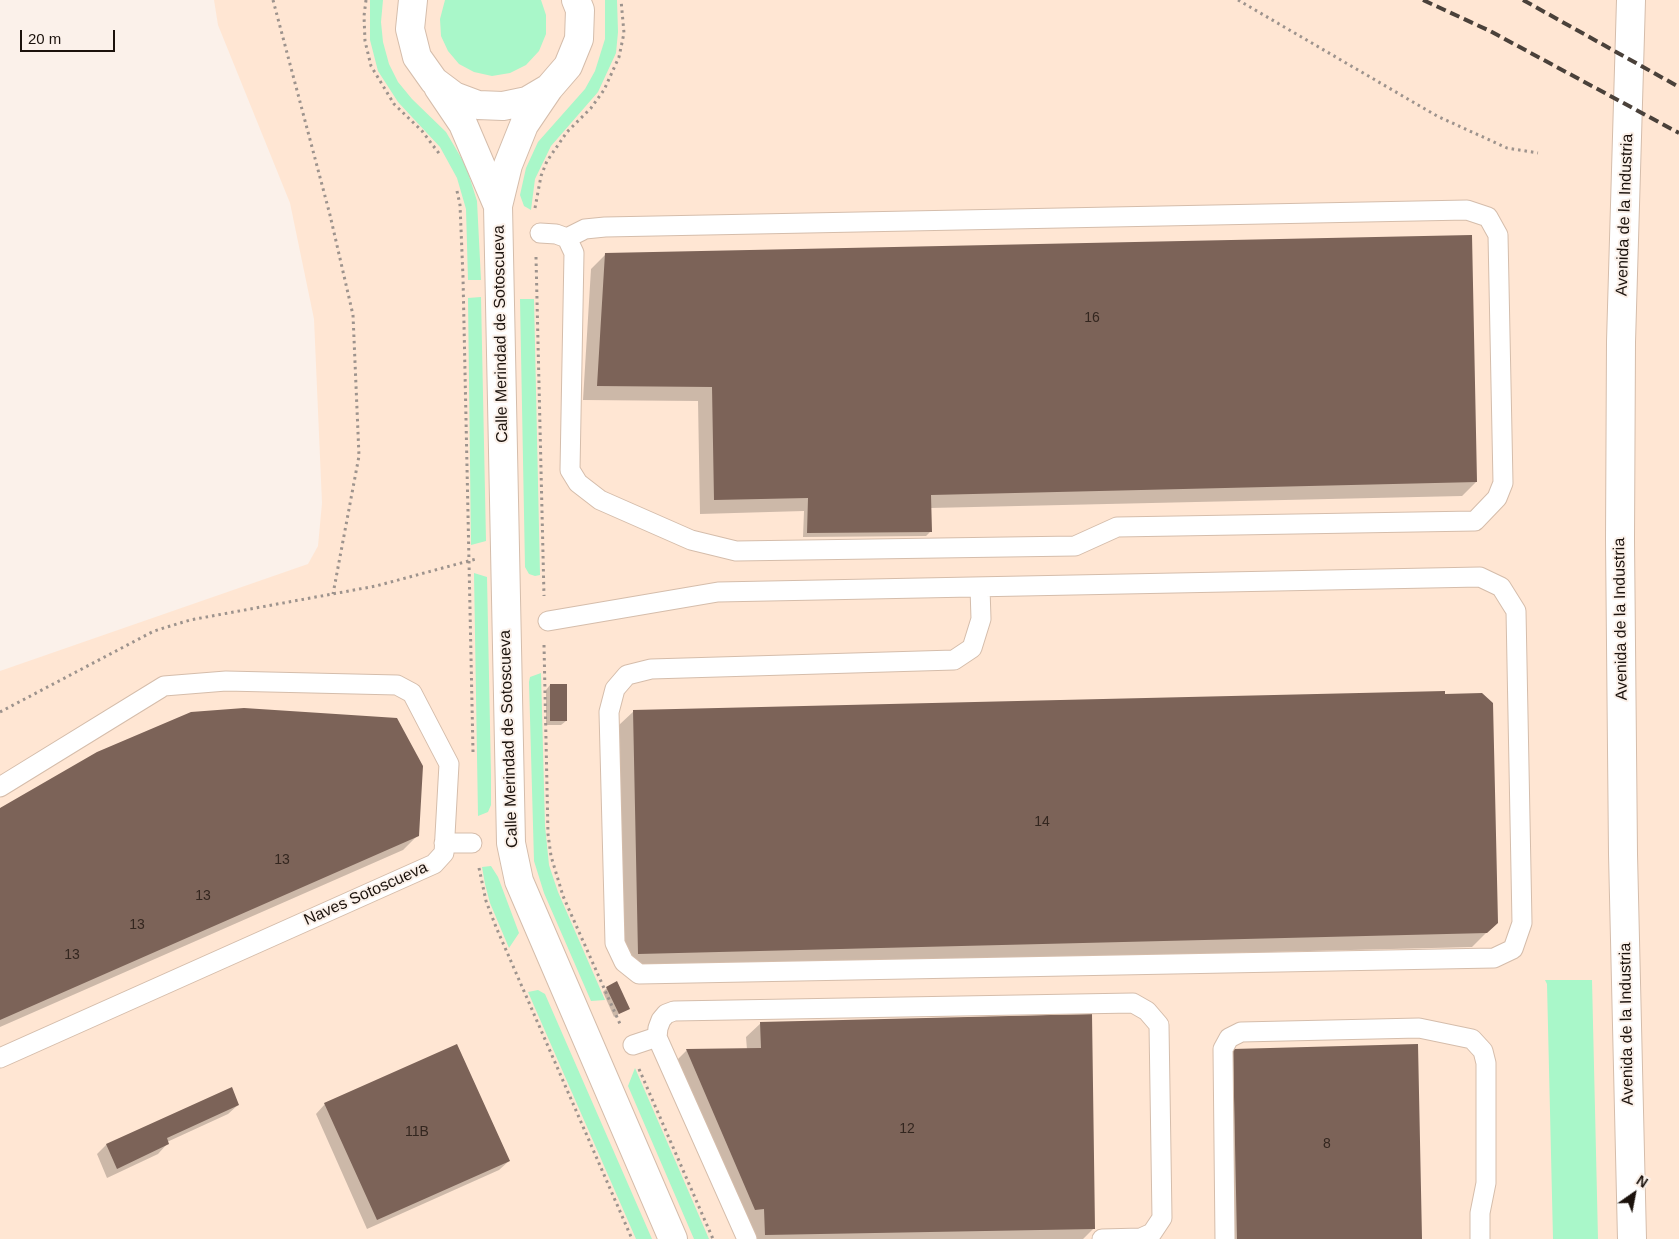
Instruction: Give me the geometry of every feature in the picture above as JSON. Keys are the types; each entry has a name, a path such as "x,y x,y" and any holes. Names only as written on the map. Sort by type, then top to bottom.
{"street":[{"name":"Calle Merindad de Sotoscueva","path":"413,0 410,29 417,57 463,124 498,206"},
{"path":"434,81 454,96 478,105 503,106 527,101 549,88 568,66 579,39 580,10 576,0"},
{"name":"Avenida de la Industria","path":"1631,0 1621,342 1620,549 1623,854 1632,1239"},
{"name":"Calle Merindad de Sotoscueva","path":"549,88 524,126 508,165 498,206 510,814 514,864 550,956 673,1239"}],"lane":[{"path":"540,233 556,234 568,238 585,230 605,227 1467,210 1488,217 1498,235 1503,483 1497,498 1475,520 1116,527 1075,546 736,551 691,540 600,500 578,483 570,470 574,253 568,238"},
{"path":"546,629 718,592 1480,578 1501,587 1516,611 1522,923 1513,948 1494,958 639,974 624,962 615,943 609,712 615,689 626,675 651,669 954,660 972,648 980,619 980,588"},
{"name":"Naves Sotoscueva","path":"0,787 164,686 226,681 397,685 412,693 449,764 444,853 434,864 0,1058"},
{"path":"444,843 474,851"},
{"path":"747,1239 657,1037 661,1020 666,1014 674,1010 1133,1003 1147,1011 1159,1025 1162,1218 1152,1232 1141,1238 1102,1239"},
{"path":"1225,1239 1222,1049 1229,1038 1241,1032 1419,1028 1472,1039 1483,1050 1486,1063 1486,1183 1480,1213 1480,1239"},
{"path":"629,1039 657,1037"}],"path":[{"path":"273,0 330,215 353,315 358,456 333,594"},
{"path":"366,0 364,16 365,41 371,66 394,104 422,131 445,164"},
{"path":"1238,0 1437,116 1507,148 1538,153"},
{"path":"456,189 460,205 463,277 473,754"},
{"path":"0,712 154,631 190,620 376,586 505,551"},
{"path":"546,629 548,834 551,856 563,896 629,1039"},
{"path":"474,851 481,881 496,927 632,1239"},
{"path":"638,1066 713,1239"}],"shaded area":[{"path":"214,0 1679,0 1679,1239 0,1239 0,671 308,564 318,546 322,503 314,319 290,203 218,25"}],"green space":[{"path":"370,0 383,0 381,22 383,42 389,64 398,82 412,99 446,132 466,166 477,201 481,280 468,280 466,209 457,178 440,147 398,102 378,71 370,40"},
{"path":"445,0 541,0 546,15 546,34 539,51 526,65 510,73 492,76 474,72 459,64 448,51 441,36 440,19"},
{"path":"605,0 617,0 618,32 616,53 598,92 551,146 535,179 531,210 524,206 520,195 526,168 538,142 585,89 595,71 605,39"},
{"path":"481,297 486,541 471,545 468,298"},
{"path":"520,299 534,299 540,575 535,576 529,574 525,567"},
{"path":"474,573 487,577 491,775 491,805 488,812 478,816"},
{"path":"541,673 545,826 549,865 558,892 605,1000 591,1001 544,893 534,861 529,682 530,677"},
{"path":"491,866 498,877 519,933 509,948 490,903 485,884 482,867"},
{"path":"1545,980 1592,980 1598,1239 1553,1239 1547,984"},
{"path":"538,990 545,994 652,1239 636,1239 528,992"},
{"path":"635,1068 709,1239 694,1239 628,1086"}],"building":[{"path":"1472,235 1477,482 931,495 932,532 807,533 808,498 714,500 712,387 597,386 605,253"},
{"path":"550,684 567,684 567,721 550,721"},
{"path":"1445,691 1445,694 1482,693 1493,703 1498,923 1487,933 638,954 633,710"},
{"path":"244,708 397,718 423,766 419,836 0,1020 0,808 97,752 191,712"},
{"path":"617,981 630,1009 619,1014 606,987"},
{"path":"1092,1014 1095,1229 765,1235 764,1209 755,1210 686,1049 761,1048 760,1022"},
{"path":"457,1044 510,1161 377,1220 324,1103"},
{"path":"1418,1044 1422,1239 1237,1239 1233,1049"},
{"path":"232,1087 239,1105 167,1138 169,1144 117,1169 106,1144"}],"railway":[{"path":"1423,0 1490,31 1679,133"},
{"path":"1523,0 1679,87"}]}
